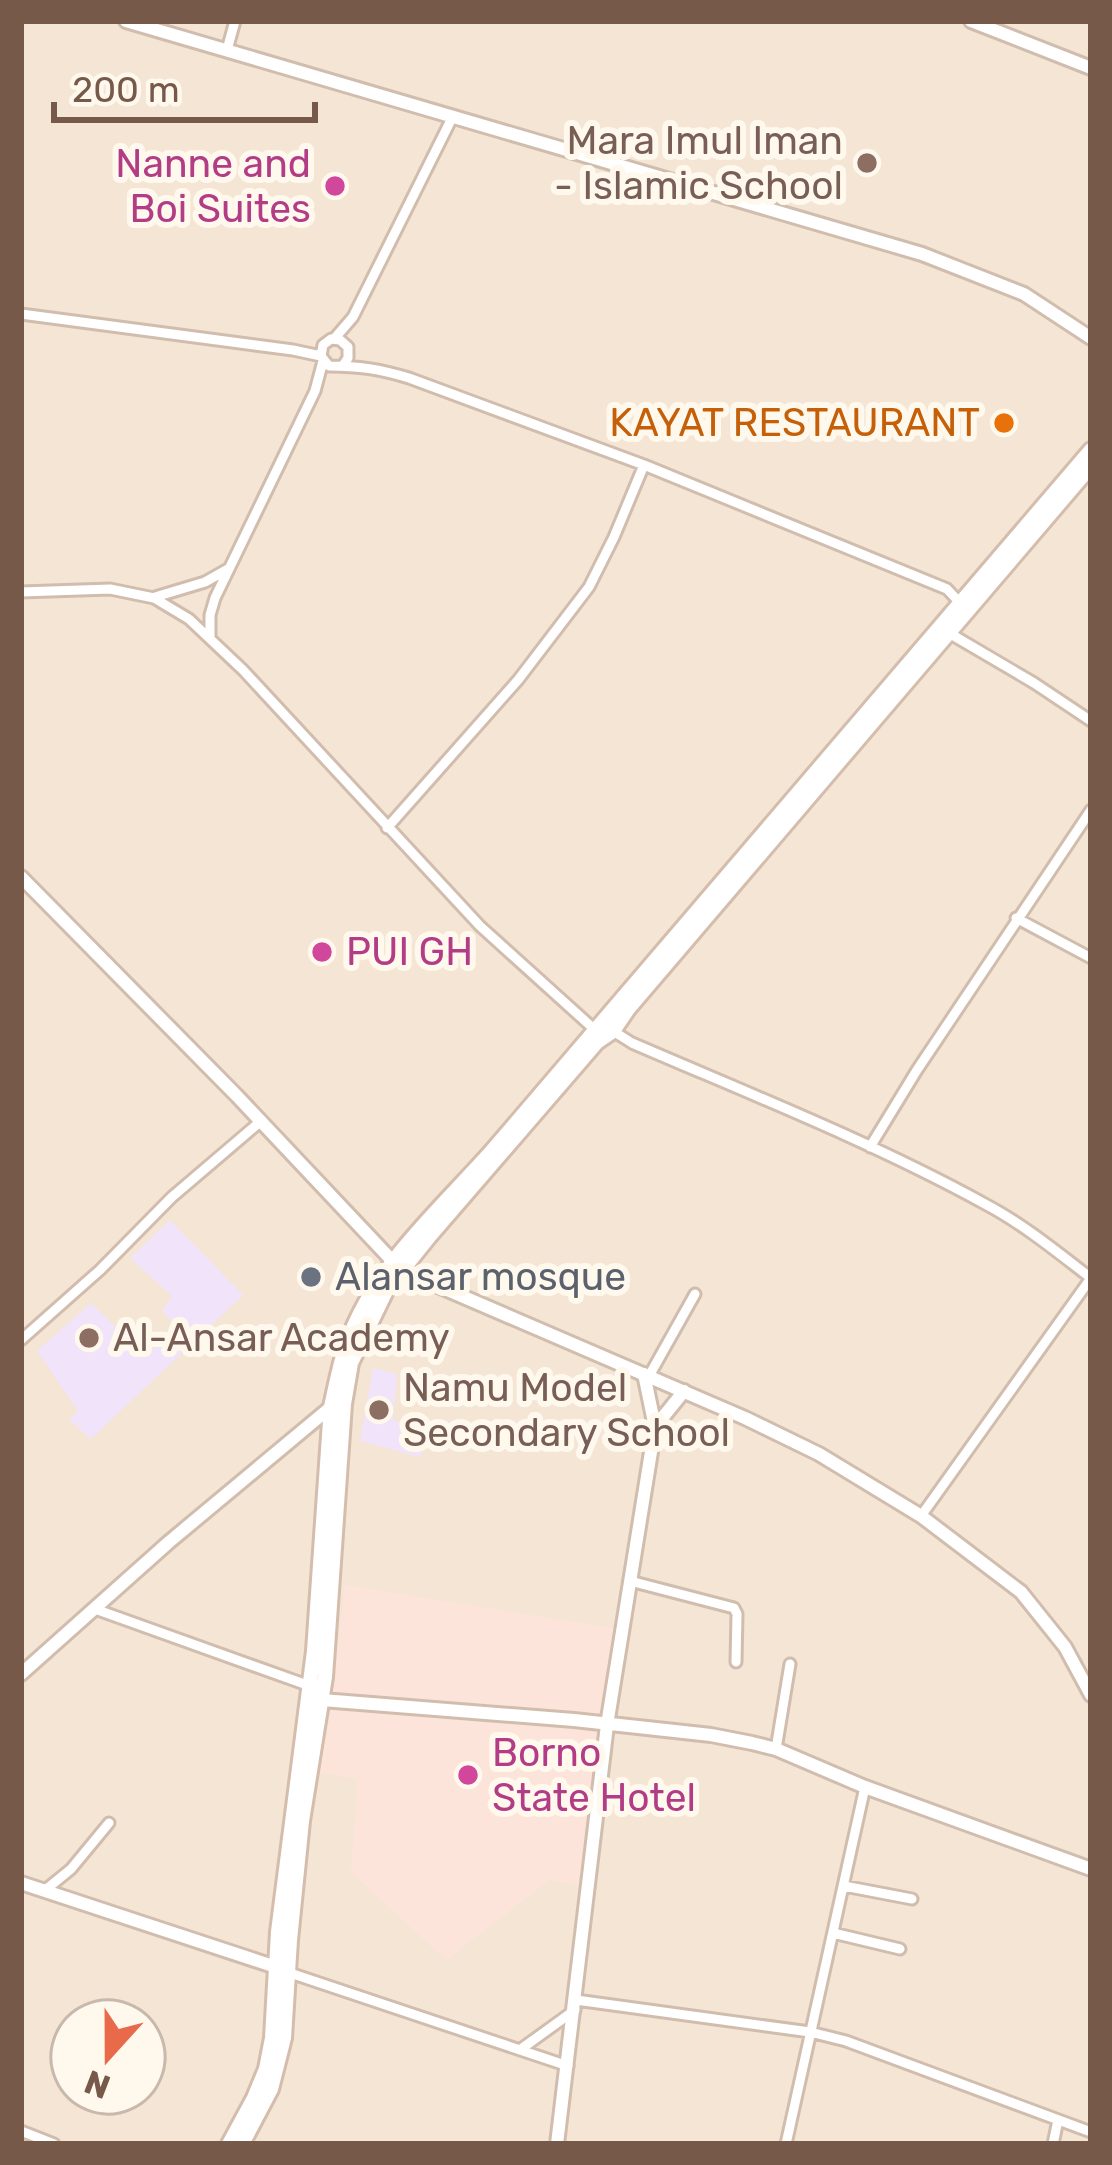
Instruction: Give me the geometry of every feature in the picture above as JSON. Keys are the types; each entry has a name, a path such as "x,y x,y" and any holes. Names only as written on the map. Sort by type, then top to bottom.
{"main road":[{"path":"229,2144 266,2069 272,2038 322,1700 342,1422 351,1363 397,1266 594,1028 1091,450"},
{"path":"242,2144 271,2089 284,2038 282,1969 289,1836 310,1686 331,1407 352,1330 368,1299 597,1042 613,1030 1091,466"}],"street":[{"path":"126,21 922,254 1024,294 1091,338"},
{"path":"226,50 235,21"},
{"path":"980,23 1091,68"},
{"path":"210,638 210,615 227,569 315,391 325,350 353,317 453,116"},
{"path":"21,314 293,350 325,350 644,465 947,589 962,604"},
{"path":"315,391 344,358 353,317"},
{"path":"325,350 340,340 344,358"},
{"path":"387,827 518,680 589,587 644,465"},
{"path":"154,598 205,582 227,569"},
{"path":"21,592 110,589 154,598 188,619 244,670 480,926 594,1028"},
{"path":"949,633 1091,721"},
{"path":"870,1147 916,1070 1091,810"},
{"path":"21,878 397,1266 819,1454 921,1516 1021,1592 1065,1647 1091,1695"},
{"path":"1016,918 1091,958"},
{"path":"613,1030 632,1043 870,1147 986,1204 1091,1278 921,1516"},
{"path":"21,1340 172,1197 261,1121"},
{"path":"557,2144 607,1725 655,1427 646,1375 695,1294"},
{"path":"655,1427 683,1391"},
{"path":"21,1674 331,1407"},
{"path":"630,1581 734,1607 736,1662"},
{"path":"95,1609 310,1686"},
{"path":"776,1749 790,1664"},
{"path":"322,1700 711,1735 776,1749 865,1787 1091,1869"},
{"path":"786,2144 865,1787"},
{"path":"44,1891 71,1869 109,1823"},
{"path":"21,1883 568,2066"},
{"path":"844,1886 912,1899"},
{"path":"833,1934 900,1949"},
{"path":"521,2049 576,2005 810,2032 880,2052 1091,2132"},
{"path":"1053,2144 1058,2120"},
{"path":"21,2131 54,2144"}],"shaded area":[{"path":"21,21 1091,21 1091,2144 21,2144"},
{"name":"Al-Ansar Academy","path":"170,1220 243,1295 91,1439 69,1420 78,1411 37,1351 91,1303 146,1356 176,1325 162,1311 172,1296 130,1258"},
{"name":"Namu Model Secondary School","path":"373,1368 397,1374 393,1420 431,1431 420,1457 360,1441"},
{"name":"Borno State Hotel","path":"345,1585 617,1629 581,1886 549,1880 449,1958 351,1872 358,1780 319,1772"}],"place":[{"name":"Mara Imul Iman - Islamic School","path":"867,163"},
{"name":"Nanne and Boi Suites","path":"335,186"},
{"name":"KAYAT RESTAURANT","path":"1004,423"},
{"name":"PUI GH","path":"322,952"},
{"name":"Alansar mosque","path":"311,1277"},
{"name":"Al-Ansar Academy","path":"89,1338"},
{"name":"Namu Model Secondary School","path":"379,1410"},
{"name":"Borno State Hotel","path":"468,1775"}]}
